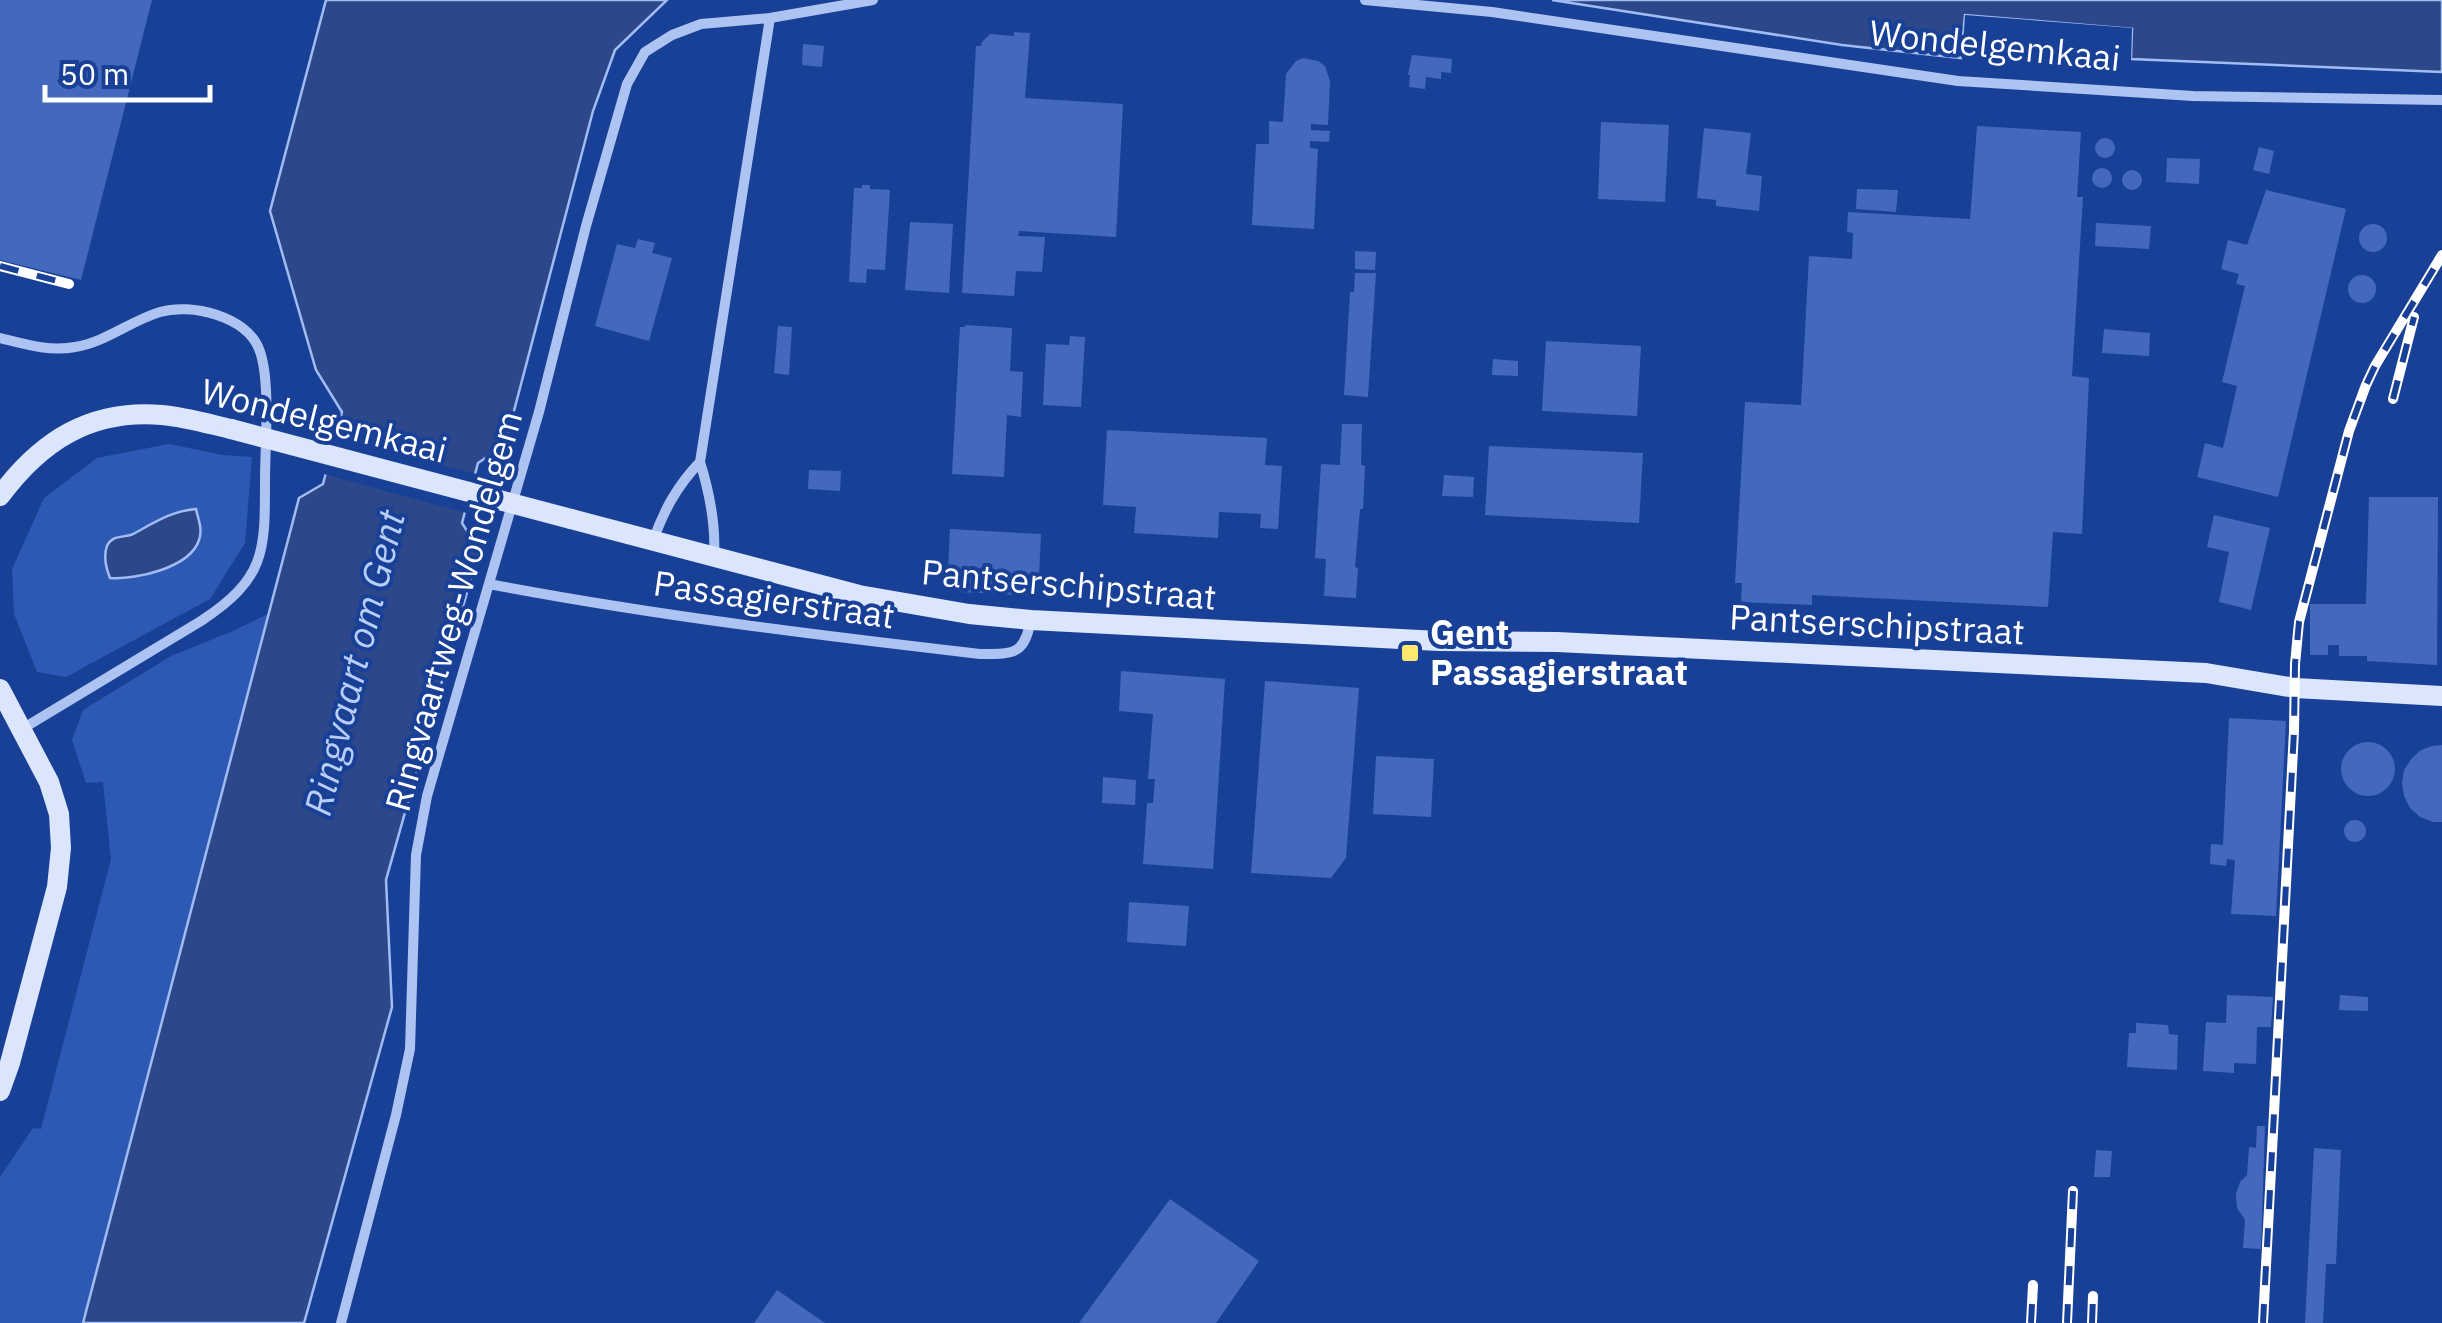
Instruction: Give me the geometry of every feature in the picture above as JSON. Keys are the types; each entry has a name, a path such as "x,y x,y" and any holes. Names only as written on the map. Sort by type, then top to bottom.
{"main road":[{"name":"Wondelgemkaai","path":"0,496 30,460 64,434 102,420 164,415 232,429 714,558"},
{"name":"Pantserschipstraat","path":"714,558 911,606 1031,620 2206,673 2295,688 2442,696"},
{"path":"0,689 49,782 58,814 61,848 57,887 0,1091"}],"street":[{"path":"714,558 716,530 700,462 770,18 873,0"},
{"name":"Wondelgemkaai","path":"1365,0 1492,12 1958,81 2193,96 2442,100"},
{"name":"Ringvaartweg-Wondelgem","path":"340,1323 410,1049 416,855 427,796 539,412 627,84 646,52 672,35 701,24 770,18"},
{"path":"0,338 54,349 74,348 100,341 157,313 178,309 236,322 259,348 265,375 265,535 258,564 243,588 201,621 22,728"},
{"path":"653,542 682,481 700,462"},
{"name":"Passagierstraat","path":"490,584 586,602 980,654 1020,650 1031,620"}],"shaded area":[{"path":"169,444 252,457 245,543 210,599 66,677 37,672 14,614 12,569 44,498 97,458"},
{"path":"268,614 83,1323 0,1323 0,1177 33,1128 41,1129 111,859 103,782 86,783 72,740 83,710 171,656"}],"water":[{"name":"Ringvaart om Gent","path":"326,0 667,0 615,50 593,111 505,445 478,463 462,523 479,550 386,880 392,1007 304,1323 83,1323 299,498 323,484 342,412 316,370 270,211"},
{"path":"1552,0 2442,0 2442,72 2131,59 2132,29 1965,15 1961,58 1842,45"},
{"path":"196,509 200,536 185,558 147,574 110,578 105,554 113,539"}],"pier":[{"path":"1965,15 2132,28 2131,64 2126,60 2127,33 1970,20 1966,59 1962,63"},
{"path":"331,435 480,475 470,514 320,473"}],"building":[{"path":"0,0 152,0 81,280 0,260"},
{"path":"1014,32 1030,33 1025,98 1123,104 1116,237 1019,231 1018,236 1045,237 1042,272 1016,271 1014,296 962,293 976,46 981,46 990,34 1014,36"},
{"path":"803,44 824,46 822,67 802,65"},
{"path":"1412,55 1452,59 1451,73 1441,72 1441,79 1426,77 1425,89 1409,87"},
{"path":"1303,58 1325,66 1330,81 1328,125 1311,124 1311,130 1330,131 1329,142 1310,141 1310,148 1318,149 1314,229 1252,225 1256,144 1269,144 1269,121 1283,122 1286,74"},
{"path":"1601,122 1669,125 1665,202 1598,199"},
{"path":"1977,126 2081,132 2077,197 2083,197 2072,376 2089,378 2082,534 2053,532 2048,607 1812,595 1812,605 1741,602 1742,583 1735,583 1745,402 1801,405 1809,256 1852,259 1853,233 1847,232 1848,212 1970,219"},
{"path":"1704,128 1751,133 1746,174 1762,176 1759,211 1716,206 1716,200 1697,198"},
{"path":"2105,138 2115,148 2105,158 2095,148"},
{"path":"2259,147 2274,151 2269,174 2253,170"},
{"path":"2167,158 2200,159 2199,184 2166,182"},
{"path":"2102,168 2112,178 2102,188 2092,178"},
{"path":"2132,170 2142,180 2132,190 2122,180"},
{"path":"862,185 890,190 885,270 867,269 866,283 849,282 854,188"},
{"path":"1857,189 1898,190 1896,212 1856,209"},
{"path":"2266,190 2346,209 2278,497 2197,477 2205,443 2223,448 2237,386 2222,382 2245,286 2236,284 2239,274 2221,269 2228,240 2247,245"},
{"path":"910,222 953,224 949,293 905,290"},
{"path":"2096,223 2151,226 2149,249 2095,246"},
{"path":"2373,224 2383,228 2387,238 2383,248 2373,252 2363,248 2359,238 2363,228"},
{"path":"638,239 655,243 652,253 672,258 649,341 595,326 617,244 635,248"},
{"path":"1355,251 1376,252 1375,270 1355,269"},
{"path":"1355,273 1376,273 1368,397 1344,395 1350,292 1354,292"},
{"path":"2362,275 2372,279 2376,289 2372,299 2362,303 2352,299 2348,289 2352,279"},
{"path":"778,326 792,327 789,375 774,373"},
{"path":"960,327 1012,328 1010,371 1023,372 1021,417 1007,415 1004,477 952,474"},
{"path":"2104,329 2150,333 2149,356 2102,353"},
{"path":"1070,336 1085,337 1081,407 1043,405 1046,344 1069,345"},
{"path":"1546,341 1641,346 1637,416 1542,411"},
{"path":"1493,359 1518,361 1518,376 1492,375"},
{"path":"1342,424 1362,424 1361,465 1365,466 1355,567 1356,598 1324,596 1326,559 1315,558 1321,464 1340,465"},
{"path":"1107,430 1267,438 1265,465 1282,466 1278,529 1260,528 1261,514 1219,512 1218,538 1134,533 1136,507 1103,505"},
{"path":"1489,446 1643,453 1639,523 1485,515"},
{"path":"809,470 841,471 840,491 808,489"},
{"path":"1444,475 1474,477 1473,497 1442,496"},
{"path":"2369,497 2438,497 2437,665 2339,656 2339,645 2328,645 2328,655 2310,655 2310,604 2366,604"},
{"path":"2214,515 2270,528 2251,610 2219,602 2229,552 2207,547"},
{"path":"950,529 1041,534 1038,596 960,592 961,571 948,570"},
{"path":"1121,671 1225,679 1213,869 1143,864 1147,803 1153,803 1155,779 1148,779 1153,714 1119,711"},
{"path":"1265,681 1359,688 1346,858 1331,878 1251,873"},
{"path":"2229,718 2286,721 2276,916 2231,914 2235,860 2227,859 2226,866 2210,864 2211,844 2223,845"},
{"path":"2368,742 2387,750 2395,769 2387,788 2368,796 2349,788 2341,769 2349,750"},
{"path":"2442,745 2442,822 2433,822 2410,808 2402,783 2412,758 2421,750"},
{"path":"1376,756 1434,759 1431,817 1373,814"},
{"path":"1103,777 1136,780 1135,805 1102,803"},
{"path":"2355,820 2363,823 2363,839 2355,842 2347,839 2344,831 2347,823"},
{"path":"1129,902 1189,906 1186,946 1127,942"},
{"path":"2227,995 2273,997 2271,1027 2257,1027 2256,1064 2234,1063 2234,1073 2203,1071 2206,1022 2226,1023"},
{"path":"2340,995 2368,997 2368,1011 2339,1010"},
{"path":"2136,1023 2168,1025 2169,1034 2178,1035 2177,1070 2127,1067 2129,1033 2136,1033"},
{"path":"2257,1126 2265,1126 2261,1249 2243,1248 2245,1220 2237,1208 2236,1194 2247,1175 2249,1147 2256,1148"},
{"path":"2314,1148 2341,1150 2336,1264 2326,1264 2323,1323 2305,1323"},
{"path":"2096,1150 2112,1151 2110,1177 2094,1177"},
{"path":"1170,1199 1259,1261 1216,1323 1079,1323"},
{"path":"777,1290 825,1323 754,1323"}],"railway":[{"path":"2263,1323 2299,622 2349,431 2366,385 2442,255"},
{"path":"0,266 69,284"},
{"path":"2393,399 2414,317"},
{"path":"2067,1323 2073,1191"},
{"path":"2031,1323 2033,1285"},
{"path":"2092,1323 2093,1296"}],"place":[{"name":"Gent Passagierstraat","path":"1410,653"}]}
